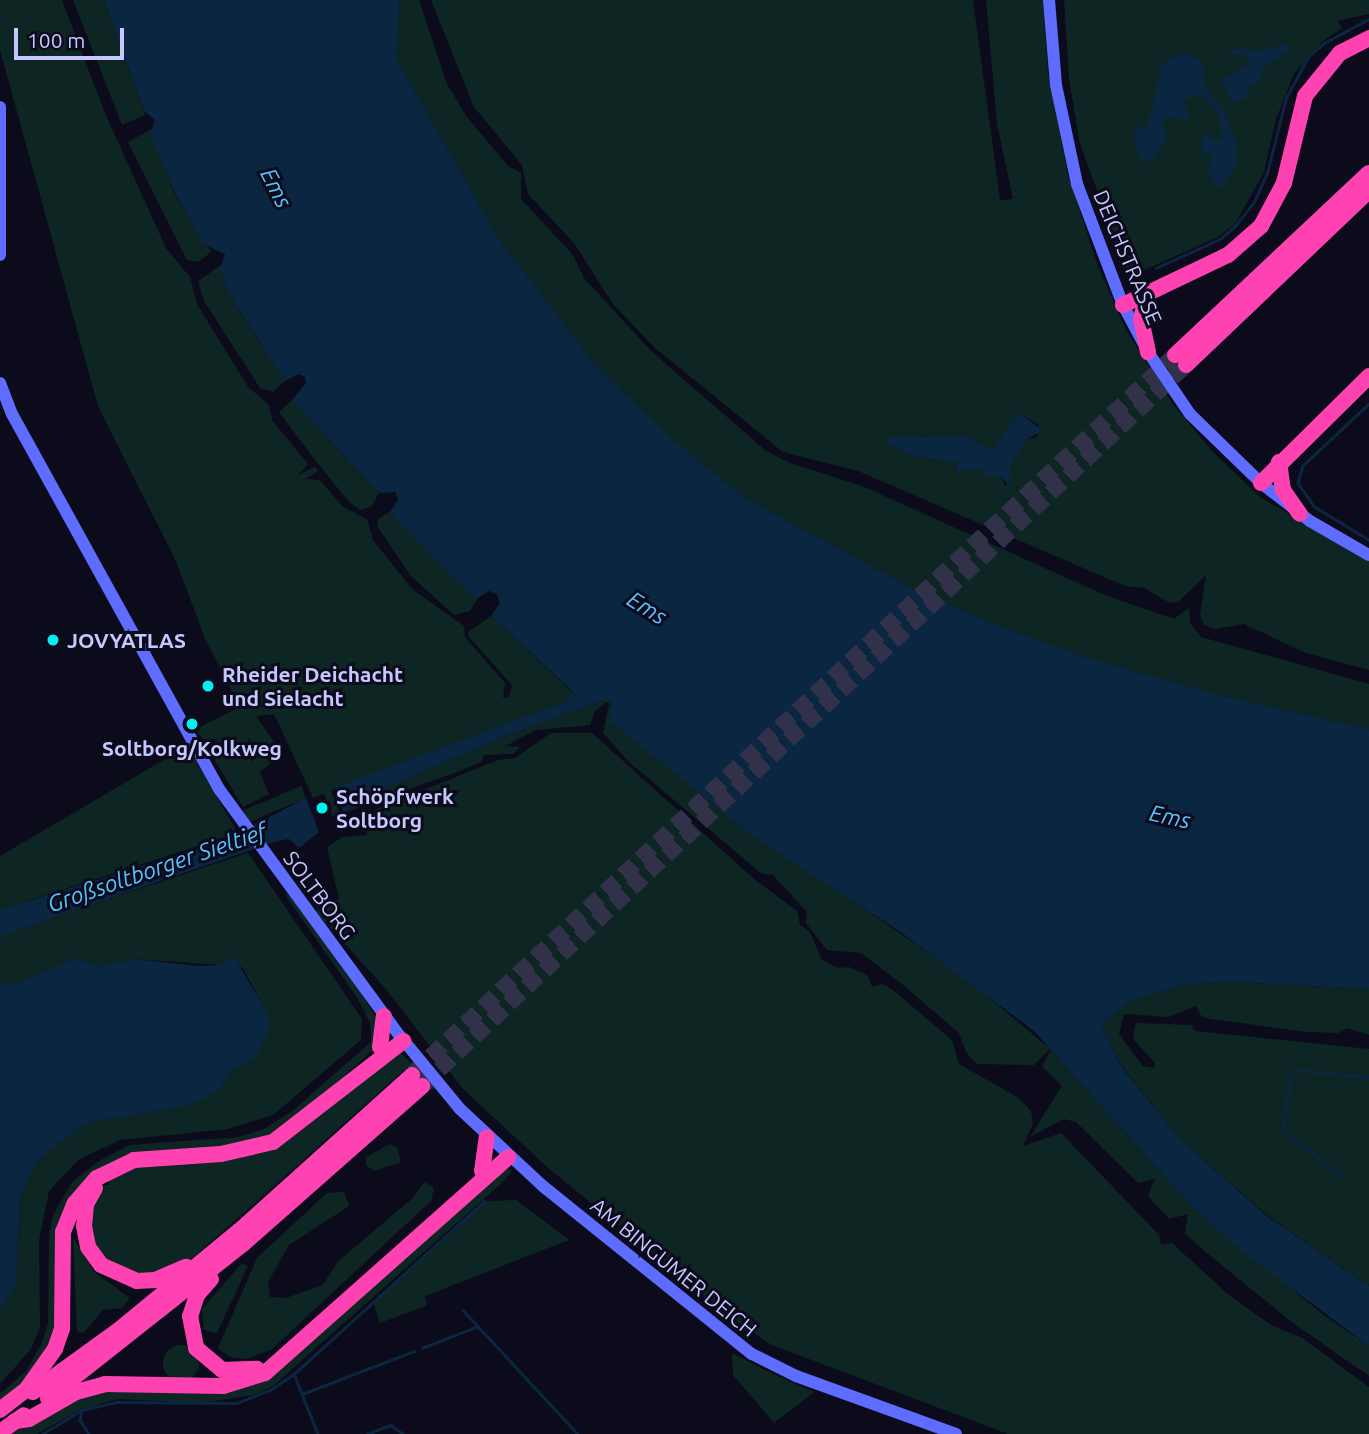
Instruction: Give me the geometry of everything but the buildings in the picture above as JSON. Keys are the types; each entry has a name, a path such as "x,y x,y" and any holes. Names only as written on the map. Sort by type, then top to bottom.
{"highway":[{"path":"1123,305 1227,254 1261,226 1284,183 1305,96 1340,54 1369,38"},
{"path":"1327,67 1344,56 1369,51"},
{"path":"1363,188 1369,165"},
{"path":"1180,360 1363,188 1369,173"},
{"path":"1147,293 1141,319 1148,352"},
{"path":"1261,483 1279,462 1369,376"},
{"path":"1279,462 1283,490 1300,514"},
{"path":"362,1070 380,1047 384,1016"},
{"path":"380,1047 401,1039"},
{"path":"0,1410 26,1390 55,1349 62,1329 63,1232 75,1203 106,1173 143,1158 221,1154 273,1142 313,1114 401,1039"},
{"path":"0,1432 8,1419 241,1237 417,1080"},
{"path":"479,1177 487,1137"},
{"path":"8,1419 98,1386 145,1381 223,1386 258,1376 285,1357 506,1155"},
{"path":"106,1173 86,1204 85,1237 94,1257 117,1276 148,1281 171,1275 228,1233 241,1237"},
{"path":"241,1237 240,1254 197,1295 190,1316 192,1337 204,1358 228,1371 249,1371 285,1357"}],"main road":[{"name":"DEICHSTRASSE","path":"1049,0 1066,142 1095,238 1123,305 1148,352 1190,414 1261,483 1300,514 1369,555"},
{"path":"0,107 0,255"},
{"name":"SOLTBORG","path":"0,383 12,414 190,739 243,824 401,1039 442,1088"},
{"name":"AM BINGUMER DEICH","path":"442,1088 506,1155 752,1354 805,1379 956,1434"}],"green space":[{"path":"0,0 62,0 104,111 166,248 190,277 197,304 248,387 269,405 272,420 308,464 298,475 315,467 318,471 305,479 320,480 343,507 367,519 373,540 412,589 464,626 465,637 505,683 503,698 509,697 512,685 468,636 468,632 491,616 573,693 565,702 336,787 331,791 340,814 333,817 324,794 313,798 274,714 256,716 282,753 260,772 269,794 243,807 196,729 240,707 206,641 176,561 98,406 0,50"},
{"path":"73,0 104,0 145,115 122,125"},
{"path":"400,0 419,0 447,84 467,117 508,166 521,173 521,199 573,255 584,278 650,350 766,451 790,463 862,486 1107,596 1174,619 1189,608 1190,623 1201,637 1369,684 1369,729 1219,695 1085,657 1007,629 927,596 745,498 675,443 598,368 498,238 396,58"},
{"path":"431,0 973,0 1000,200 1013,199 997,124 986,0 1043,0 1048,73 1068,175 1098,266 1126,330 1174,406 1215,454 1260,497 1369,561 1369,670 1306,653 1244,624 1216,629 1204,625 1200,615 1206,575 1178,602 1170,603 1144,588 1125,586 858,471 783,452 655,348 613,304 574,243 528,194 522,165 474,107","holes":["1019,413 1039,425 1037,437 1026,440 1010,469 1006,486 1000,477 980,467 958,473 956,462 913,457 887,443 906,437 965,436 992,450"]},
{"path":"1064,0 1369,0 1369,14 1337,21 1342,28 1323,41 1294,74 1276,119 1264,172 1235,224 1218,237 1129,277 1080,144 1069,79"},
{"path":"152,129 173,191 211,252 198,262 187,260 128,142"},
{"path":"221,265 230,296 285,381 273,392 260,388 204,301 198,281"},
{"path":"292,400 379,493 371,507 360,510 349,502 279,412"},
{"path":"390,512 478,598 470,611 454,615 411,576 377,526 379,518"},
{"path":"607,699 612,701 610,720 720,810 967,979 1050,1049 1034,1065 977,1064 966,1052 959,1033 861,953 827,950 806,923 807,912 773,875 761,873 630,763 603,733 609,704 606,702 595,711 590,725 536,730 505,746 520,747 513,754 484,755 481,762 457,772 346,812 381,790 508,735"},
{"path":"551,733 592,733 754,879 797,911 800,925 810,932 822,960 838,968 849,967 867,975 872,987 882,984 893,990 952,1040 959,1064 1019,1098 1031,1111 1033,1123 1023,1146 1061,1133 1159,1235 1161,1245 1172,1243 1230,1296 1271,1325 1302,1338 1369,1387 1369,1434 1008,1434 772,1345 734,1320 547,1167 463,1089 385,988 315,911 339,899 327,847 342,837 366,835 369,821 352,827 349,820 498,760 515,758"},
{"path":"179,751 192,755 238,833 0,910 0,856"},
{"path":"301,786 306,798 248,823 243,811"},
{"path":"248,853 362,1019 361,1040 273,1115 228,1129 120,1140 78,1160 49,1191 39,1240 40,1328 30,1350 0,1384 0,1309 16,1288 20,1197 38,1160 84,1123 188,1106 219,1089 231,1071 256,1057 269,1017 243,968 226,958 221,965 135,959 101,966 76,958 17,983 0,984 0,935"},
{"path":"287,892 349,973 376,1018 373,1050 286,1128 241,1146 157,1151 73,1200 60,1317 43,1367 0,1407 0,1394 26,1371 42,1343 48,1323 49,1236 53,1215 72,1182 99,1161 130,1145 239,1137 264,1129 291,1112 371,1042 370,1023 358,999 286,896"},
{"path":"1231,982 1369,989 1369,1035 1347,1028 1338,1033 1307,1032 1211,1019 1202,1017 1196,1006 1169,1017 1124,1014 1119,1034 1143,1066 1154,1068 1155,1063 1133,1039 1136,1023 1191,1025 1195,1031 1369,1049 1369,1286 1268,1216 1180,1139 1121,1065 1101,1025 1128,1002 1184,985"},
{"path":"1051,1050 1192,1207 1325,1316 1369,1346 1369,1376 1293,1323 1185,1234 1188,1214 1169,1219 1148,1196 1155,1179 1138,1183 1076,1122 1064,1119 1030,1137 1062,1086 1042,1066"},
{"path":"400,1052 435,1088 431,1090 411,1070 404,1070 194,1257 141,1276 105,1261 93,1243 89,1211 101,1185 109,1185 109,1179 122,1168 236,1157"},
{"path":"390,1144 397,1148 401,1162 375,1171 366,1166 366,1157"},
{"path":"505,1168 512,1170 504,1181 273,1386 254,1395 201,1403 118,1399 80,1410 37,1434 11,1434 48,1411 100,1390 241,1387"},
{"path":"424,1182 434,1188 431,1201 272,1349 246,1359 230,1357 218,1348 257,1258 327,1193 344,1192 349,1206 289,1245 268,1282 270,1297 286,1298 323,1285 338,1261 413,1198"},
{"path":"516,1200 569,1240 425,1296 427,1305 380,1323 373,1302 486,1201"},
{"path":"73,1237 94,1272 130,1298 122,1308 103,1310 84,1333 77,1332"},
{"path":"242,1263 248,1266 217,1333 204,1330 202,1309"},
{"path":"181,1345 194,1350 199,1363 194,1376 181,1381 168,1376 163,1363 168,1350"},
{"path":"732,1353 814,1392 774,1423 733,1375"}],"water":[{"name":"Ems","path":"104,0 400,0 396,58 498,238 598,368 675,442 745,498 927,596 1007,629 1085,657 1219,695 1369,729 1369,989 1231,982 1184,985 1128,1002 1101,1025 1121,1066 1180,1139 1268,1217 1369,1286 1369,1346 1244,1253 1192,1207 1034,1031 902,933 747,832 609,720 612,701 607,699 508,735 381,790 344,813 335,787 565,702 573,692 491,616 500,603 497,594 489,591 478,598 456,581 390,512 398,500 395,492 379,493 292,400 306,383 305,377 299,374 285,381 229,294 220,269 225,254 205,245 174,191 150,134 155,120 144,111"},
{"path":"1286,44 1292,48 1264,67 1260,81 1248,87 1246,98 1232,102 1221,80 1246,67 1249,59 1239,53 1229,56 1231,49 1260,50"},
{"path":"1187,53 1202,62 1205,88 1223,109 1235,139 1238,161 1220,190 1207,171 1213,156 1201,152 1203,135 1222,141 1218,112 1200,94 1184,100 1190,121 1166,117 1161,126 1168,138 1153,159 1145,163 1138,156 1133,132 1148,126 1161,67 1167,59"},
{"path":"1019,413 1043,430 1026,440 1010,469 1011,486 1000,477 985,476 980,467 958,473 956,462 913,457 887,443 890,437 965,436 992,450"},
{"name":"Großsoltborger Sieltief","path":"306,798 319,832 299,848 289,839 277,841 0,936 0,910 225,840"},
{"path":"76,958 101,966 135,959 198,966 221,965 226,958 236,960 269,1016 269,1030 256,1057 231,1071 219,1089 203,1099 188,1106 85,1123 38,1160 20,1197 16,1288 0,1309 0,984 17,983"}],"waterway":[{"path":"1156,268 1220,239 1236,225 1254,202 1267,173 1286,98 1308,57 1324,43 1369,19"},
{"path":"1369,404 1303,466 1298,483 1315,507 1369,540"},
{"path":"1342,1177 1283,1130 1290,1075 1296,1070 1369,1077"},
{"path":"42,1434 82,1410 116,1402 237,1403 270,1390 294,1374 484,1201"},
{"path":"463,1310 578,1434"},
{"path":"422,1348 478,1326"},
{"path":"302,1394 414,1351"},
{"path":"294,1374 318,1434"},
{"path":"82,1410 80,1420 89,1434"},
{"path":"367,1434 391,1425 403,1434"}],"tunnel":[{"path":"413,1073 1175,355"},
{"path":"422,1086 1186,365"}],"place":[{"name":"JOVYATLAS","path":"53,640"},
{"name":"Rheider Deichacht und Sielacht","path":"208,686"},
{"name":"Soltborg/Kolkweg","path":"192,724"},
{"name":"Schöpfwerk Soltborg","path":"322,808"}]}
